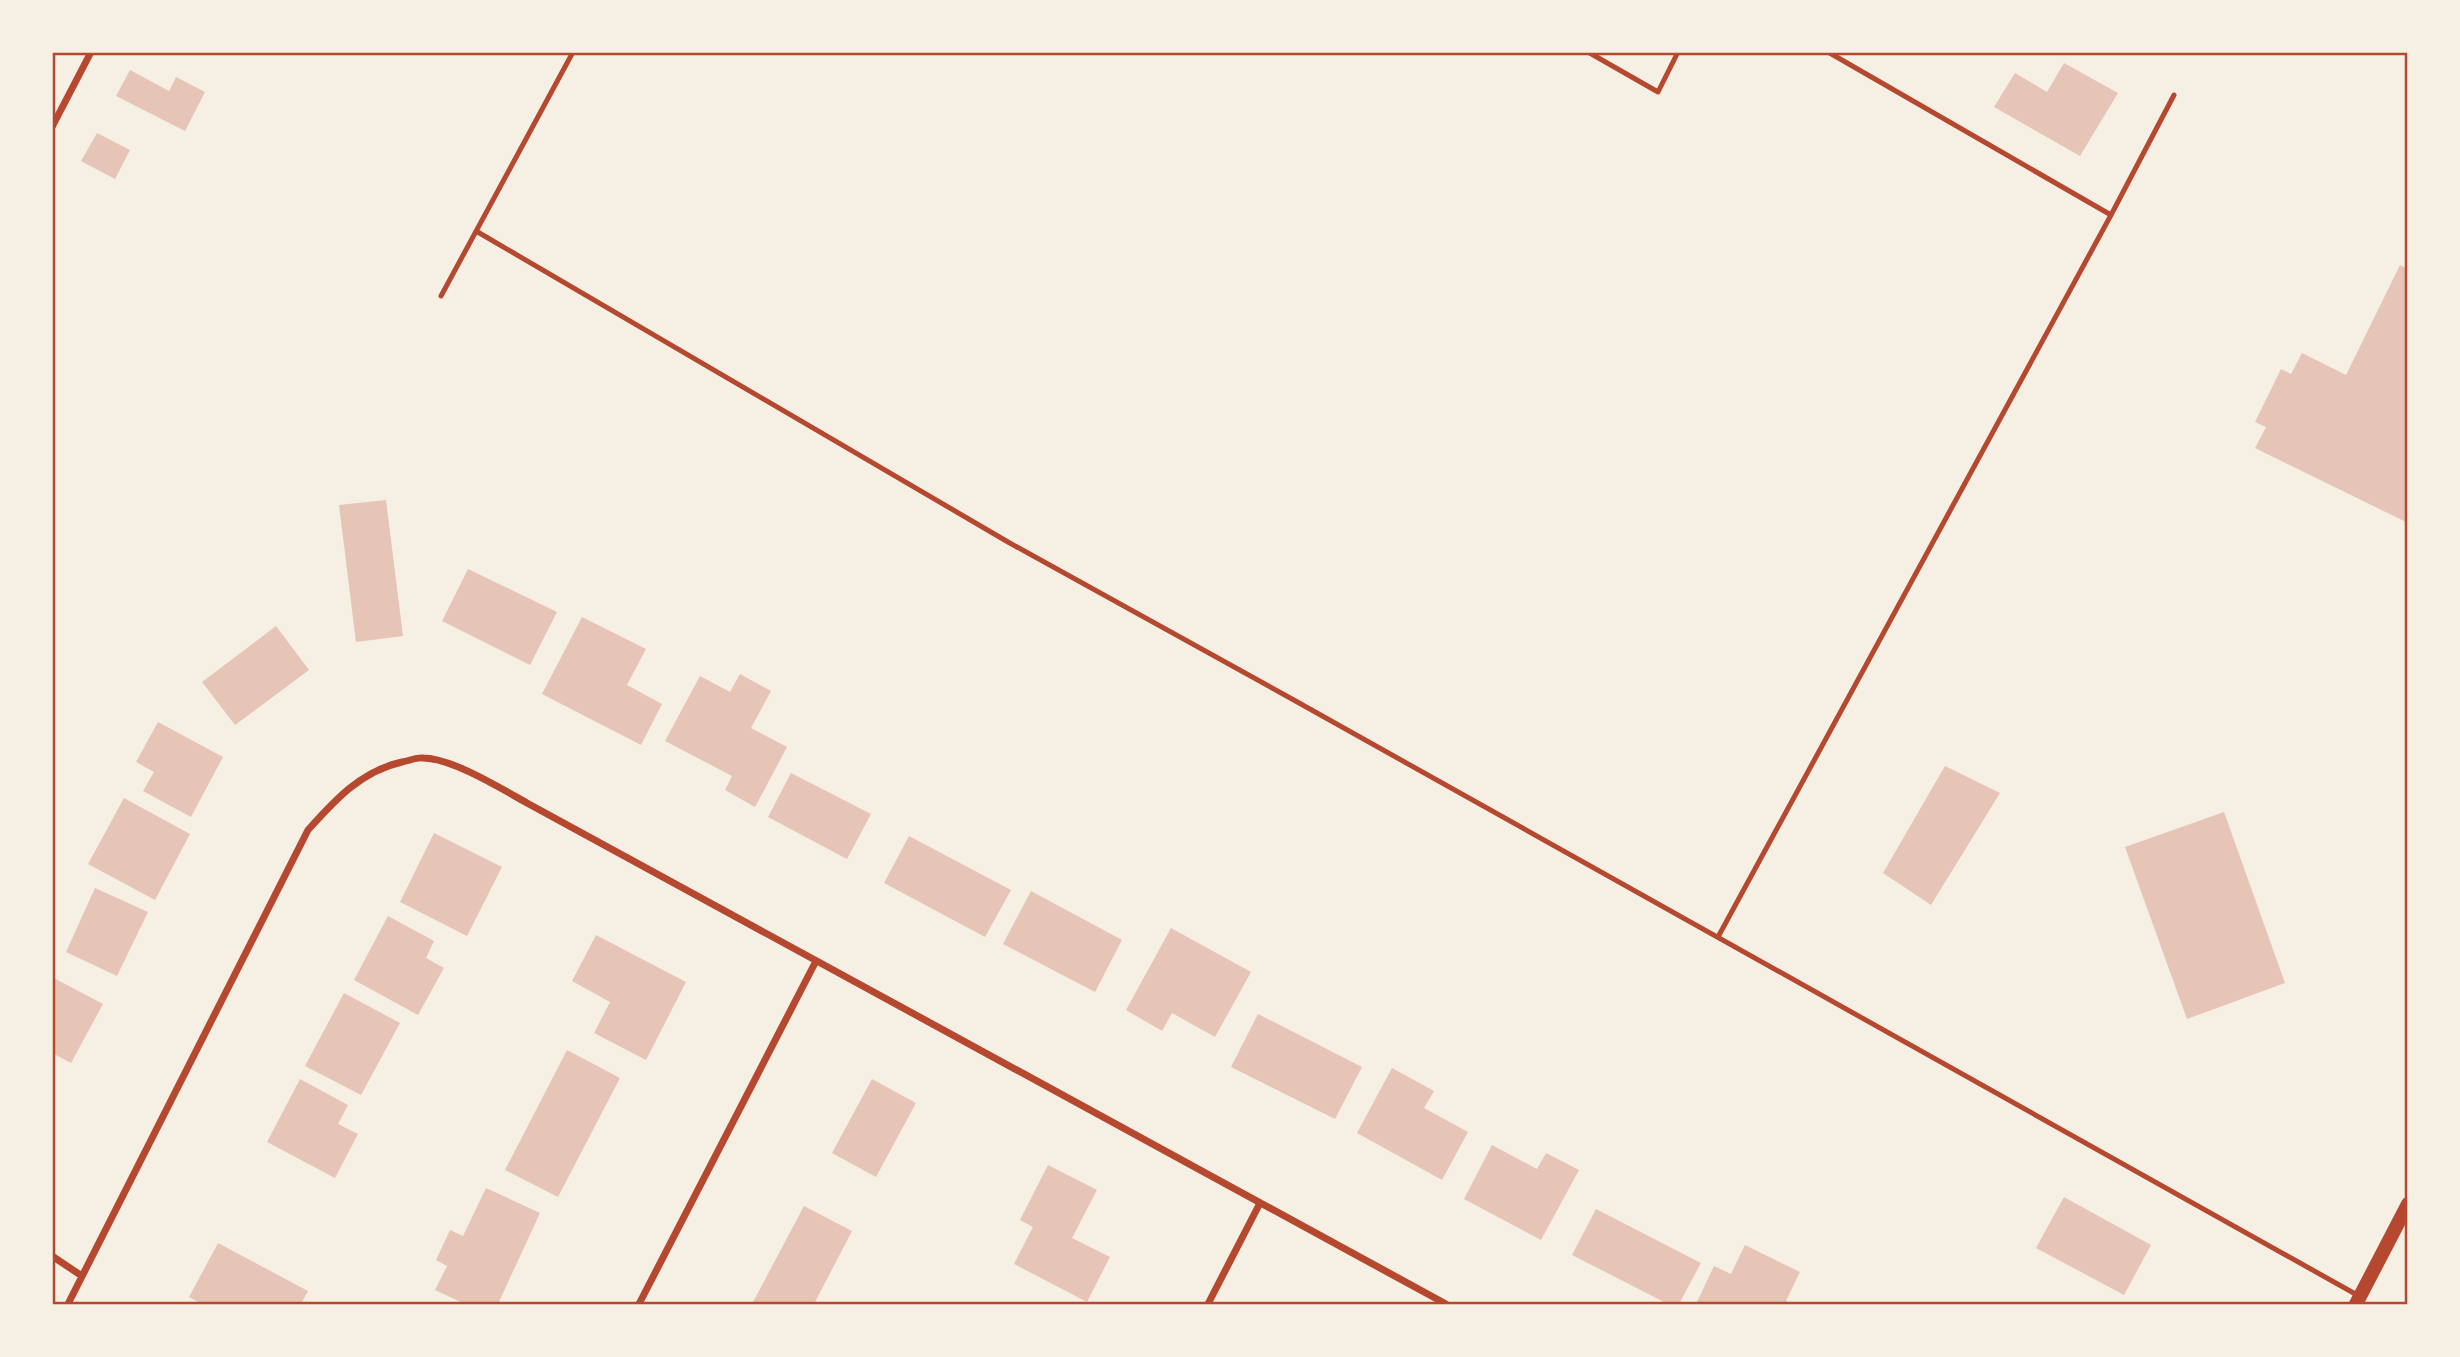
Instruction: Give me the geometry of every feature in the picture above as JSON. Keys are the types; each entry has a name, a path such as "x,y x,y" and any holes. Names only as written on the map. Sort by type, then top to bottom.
{"main road":[{"path":"2358,1301 2407,1204"}],"street":[{"path":"52,127 91,52"},
{"path":"68,1304 308,830 333,802 363,777 386,766 424,758 476,775 1446,1304"},
{"path":"639,1304 816,961"},
{"path":"1208,1304 1260,1203"},
{"path":"52,1256 82,1276"}],"lane":[{"path":"441,296 573,52"},
{"path":"1588,52 1658,92 1678,52"},
{"path":"1828,52 2111,215"},
{"path":"1717,937 2174,95"},
{"path":"476,231 1008,542 1717,937 2358,1301"}],"building":[{"path":"2064,63 2118,93 2080,156 1994,107 2015,73 2047,92"},
{"path":"130,70 169,91 176,77 205,92 185,131 116,96"},
{"path":"97,133 130,150 115,179 81,161"},
{"path":"2400,265 2408,269 2408,523 2255,448 2266,427 2255,422 2281,369 2291,374 2302,353 2346,375"},
{"path":"386,500 403,636 356,642 339,505"},
{"path":"468,569 557,612 530,665 442,621"},
{"path":"582,617 646,649 627,685 662,704 641,745 542,694"},
{"path":"276,626 309,670 235,725 202,682"},
{"path":"740,674 771,691 751,728 787,747 755,807 725,790 732,776 665,741 700,676 730,692"},
{"path":"158,722 223,757 191,817 143,791 154,772 136,762"},
{"path":"1945,766 2000,793 1931,905 1883,873"},
{"path":"791,773 871,814 847,859 768,817"},
{"path":"124,798 190,834 155,900 88,864"},
{"path":"2224,812 2285,983 2187,1019 2125,847"},
{"path":"434,833 502,867 467,936 400,902"},
{"path":"909,836 1011,890 985,937 884,883"},
{"path":"95,888 148,912 117,976 66,952"},
{"path":"1031,891 1122,940 1095,992 1003,944"},
{"path":"388,916 434,941 426,958 444,968 418,1015 354,980"},
{"path":"1171,928 1251,972 1215,1037 1172,1013 1162,1031 1126,1010"},
{"path":"596,935 686,982 646,1060 594,1033 610,1002 572,981"},
{"path":"52,977 103,1004 71,1063 52,1053"},
{"path":"344,993 400,1023 361,1095 305,1066"},
{"path":"1258,1014 1362,1067 1335,1119 1231,1067"},
{"path":"567,1050 620,1078 558,1197 505,1170"},
{"path":"1392,1068 1434,1091 1424,1108 1468,1132 1442,1180 1357,1133"},
{"path":"300,1079 348,1105 338,1124 358,1134 335,1178 267,1142"},
{"path":"872,1079 916,1103 876,1177 832,1153"},
{"path":"1492,1145 1537,1169 1546,1153 1579,1170 1541,1240 1464,1199"},
{"path":"1048,1165 1097,1190 1072,1238 1110,1257 1087,1302 1014,1264 1033,1227 1020,1220"},
{"path":"486,1188 540,1213 498,1304 465,1304 435,1290 447,1266 436,1260 450,1230 463,1236"},
{"path":"2064,1197 2151,1245 2124,1295 2036,1248"},
{"path":"804,1206 852,1231 814,1304 752,1304"},
{"path":"1596,1209 1701,1263 1679,1304 1668,1304 1572,1255"},
{"path":"218,1243 308,1291 301,1304 202,1304 189,1297"},
{"path":"1745,1245 1800,1272 1786,1301 1793,1304 1696,1304 1714,1266 1731,1274"}]}
